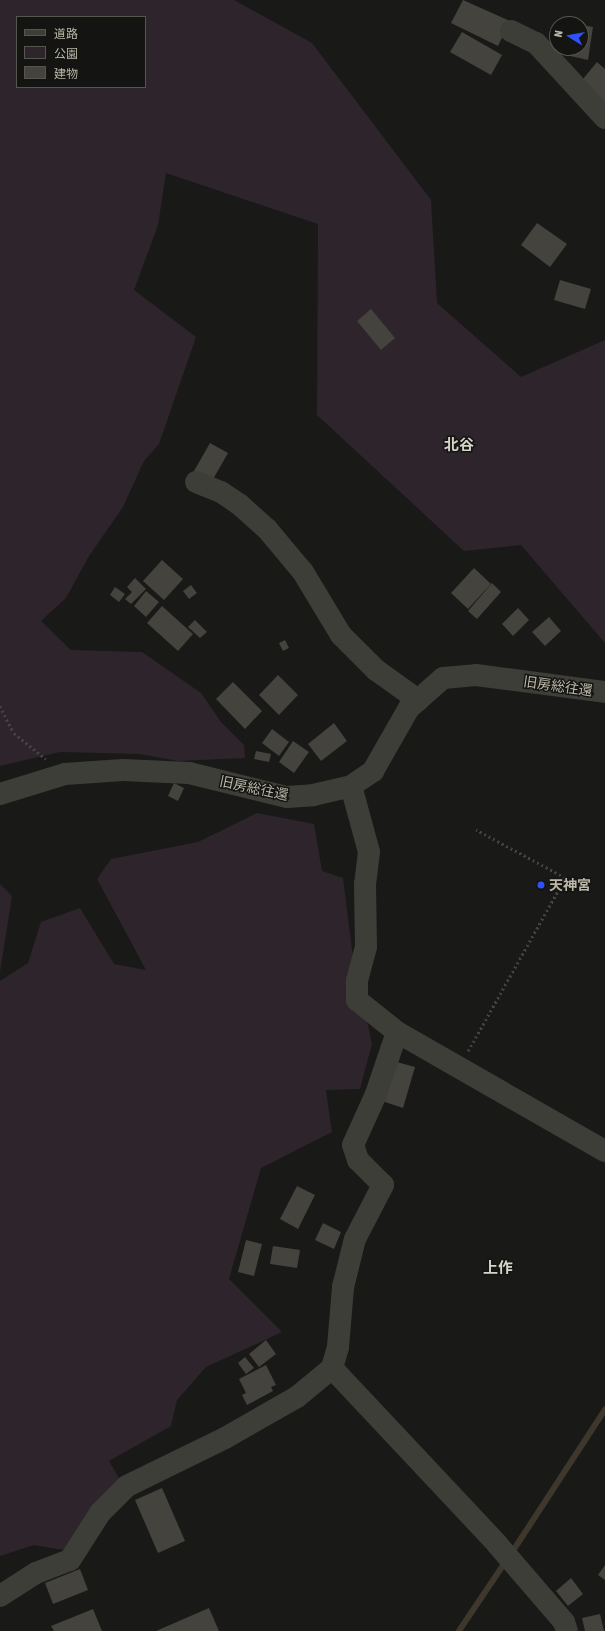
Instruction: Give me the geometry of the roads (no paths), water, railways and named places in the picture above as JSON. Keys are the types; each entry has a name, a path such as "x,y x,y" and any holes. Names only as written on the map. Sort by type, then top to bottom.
{"street":[{"path":"511,31 536,43 605,118"},
{"path":"196,482 233,500 267,530 303,572 341,635 376,670 418,700"},
{"name":"旧房総往還","path":"0,794 65,774 123,770 189,773 287,797 313,795 352,786 373,772 409,708 443,678 476,674 605,692"},
{"path":"352,786 369,852 365,884 366,946 357,981 357,1000 397,1032 605,1151"},
{"path":"0,1596 36,1573 70,1560 100,1513 127,1486 225,1438 297,1396 332,1368 338,1347 343,1287 355,1239 383,1185 358,1160 353,1145 376,1094 397,1032"},
{"path":"332,1368 497,1544 564,1622 567,1631"}],"waterway":[{"path":"511,1554 605,1410"},
{"path":"459,1631 506,1561"}],"place":[{"name":"天神宮","path":"541,885"}],"district":[{"name":"北谷","path":"459,445"},
{"name":"上作","path":"498,1268"}]}
